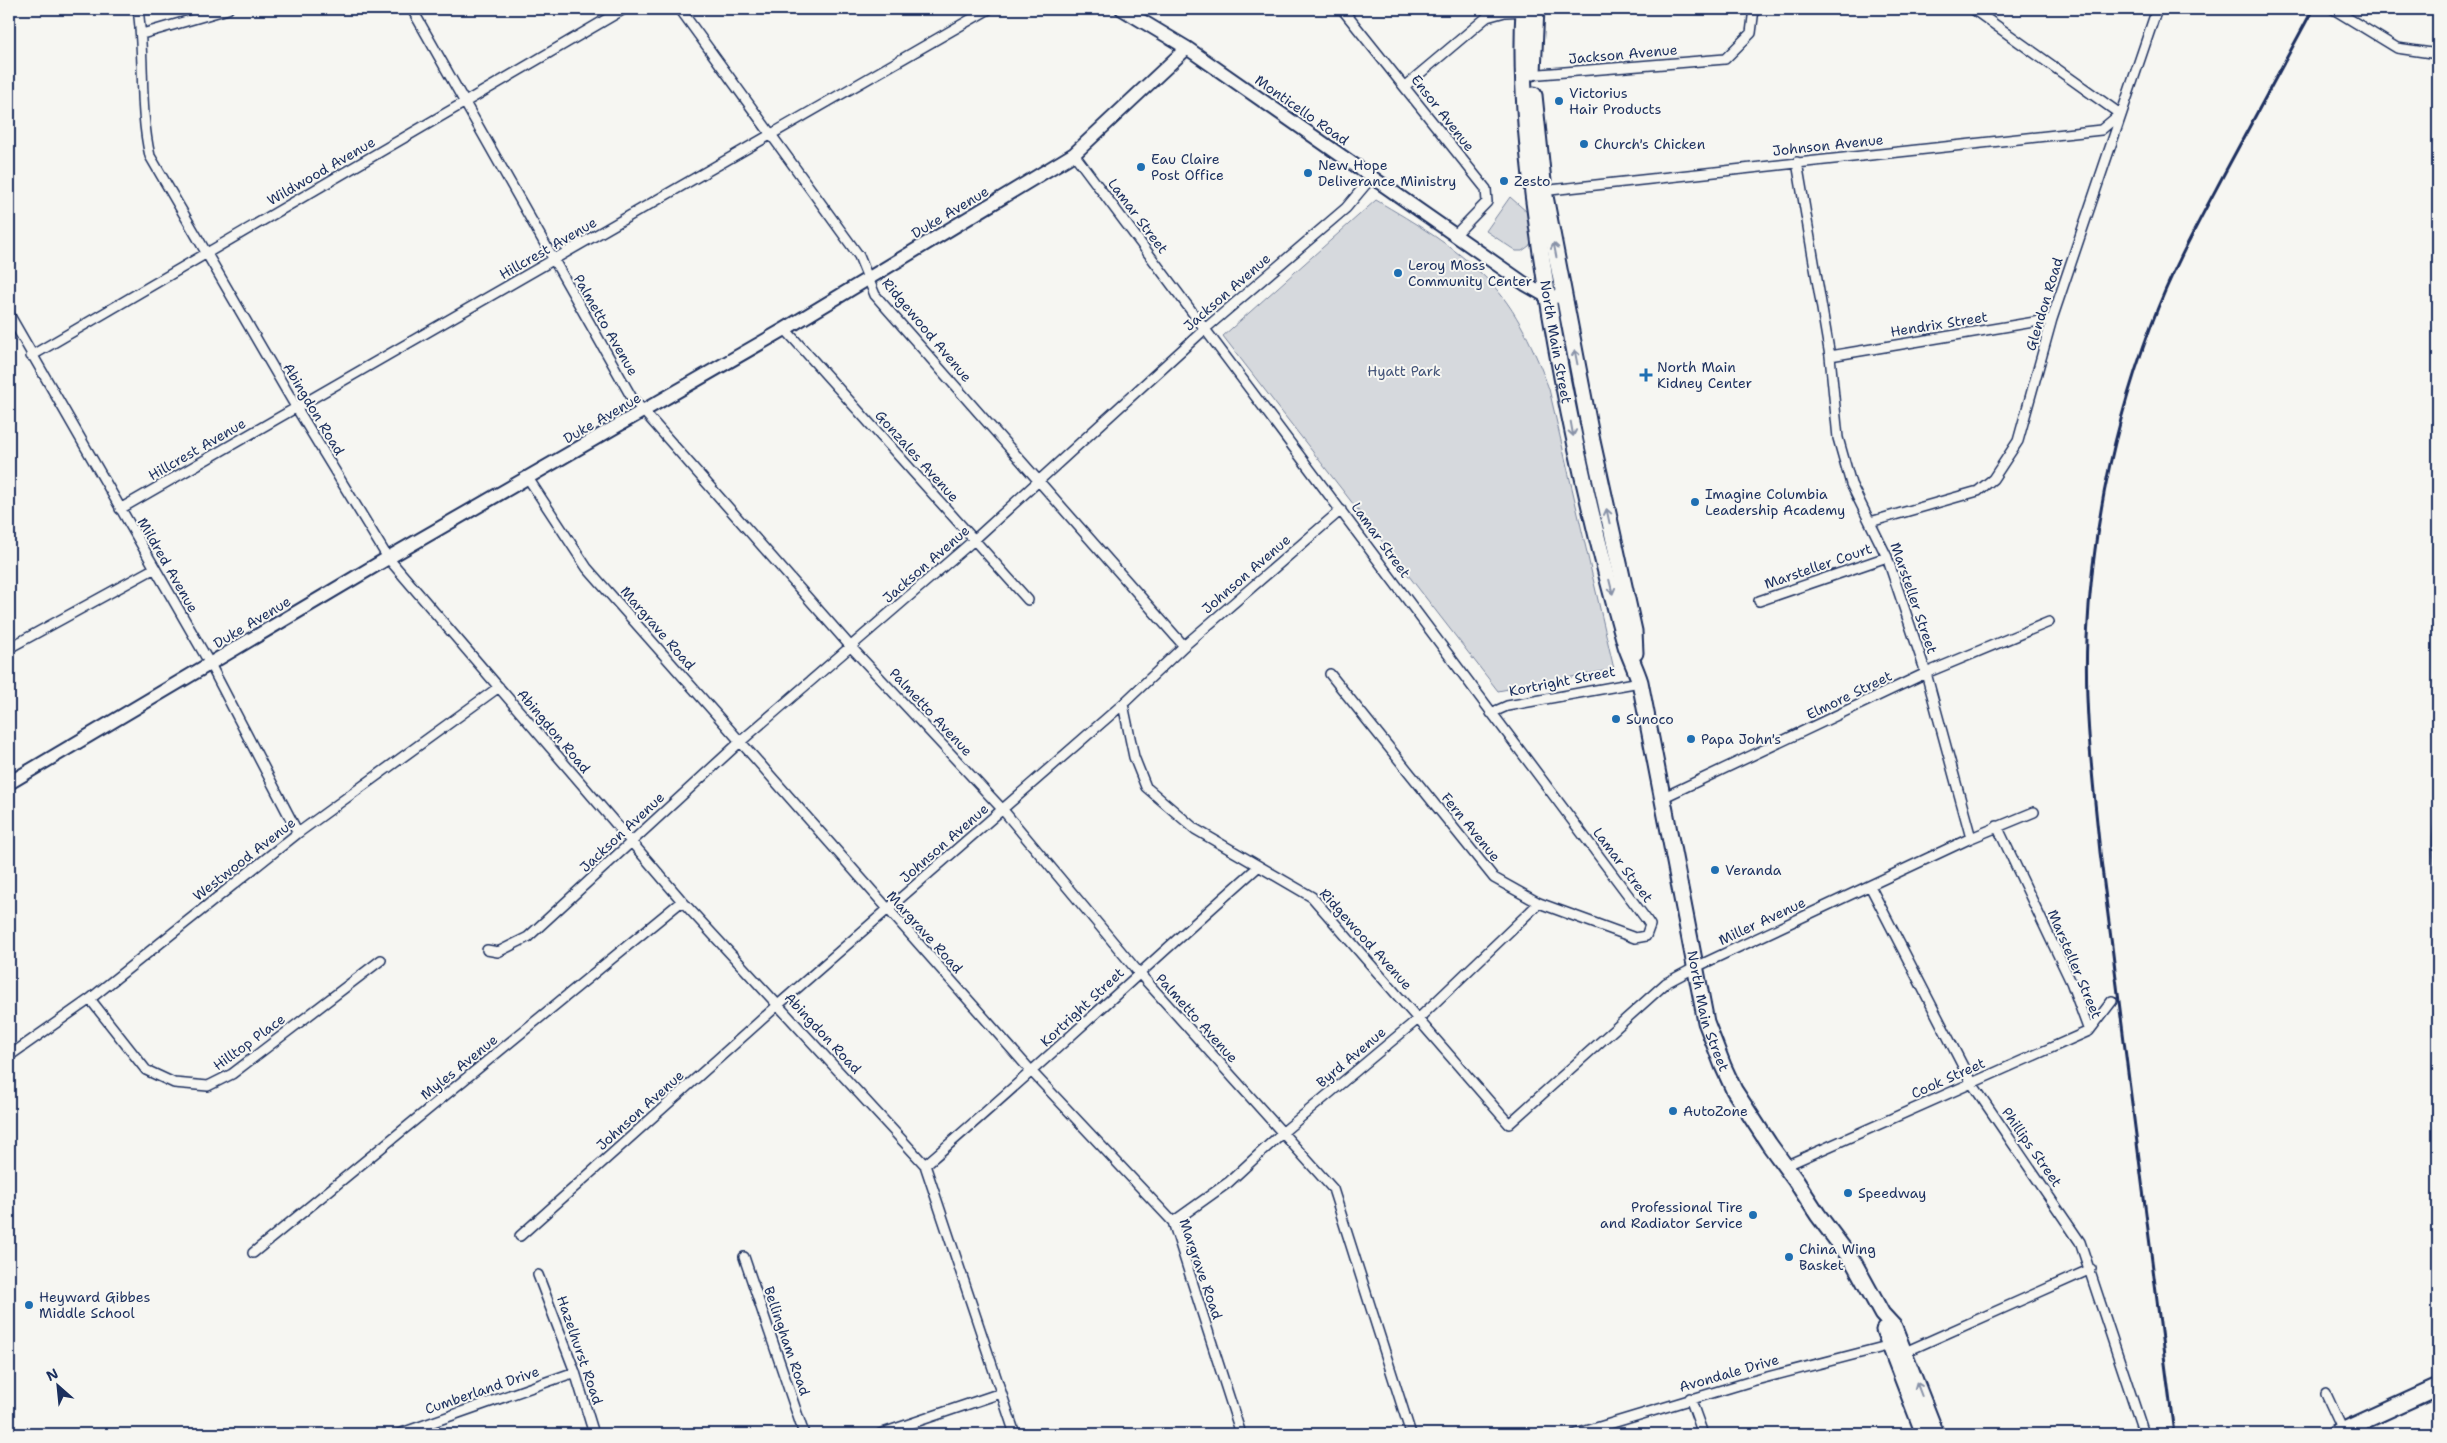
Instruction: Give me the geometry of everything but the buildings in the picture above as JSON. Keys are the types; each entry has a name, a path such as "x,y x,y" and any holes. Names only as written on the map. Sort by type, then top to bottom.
{"main road":[{"name":"North Main Street","path":"1530,10 1526,129 1538,192 1564,298 1592,443 1634,631 1638,674 1706,1022 1734,1090 1818,1215 1854,1263 1882,1314 1894,1327 1936,1434"},
{"name":"North Main Street","path":"1538,192 1546,296 1575,446 1627,649 1638,674"},
{"name":"North Main Street","path":"1882,1314 1884,1329 1924,1434"},
{"path":"2341,1433 2438,1387"}],"street":[{"name":"Abingdon Road","path":"138,9 142,34 145,134 150,156 296,407 388,558 682,901 924,1165 1015,1434"},
{"path":"142,34 228,9"},
{"name":"Palmetto Avenue","path":"412,9 632,398 852,647 1003,810 1138,973 1333,1189 1411,1434"},
{"name":"Wildwood Avenue","path":"31,356 624,9"},
{"name":"Ridgewood Avenue","path":"680,9 859,256 875,295 1184,646"},
{"name":"Hillcrest Avenue","path":"120,509 990,9"},
{"name":"Monticello Road","path":"1122,9 1187,48 1525,284 1546,296 1564,298"},
{"name":"Ensor Avenue","path":"1342,9 1486,189 1487,202 1455,235"},
{"name":"Jackson Avenue","path":"1528,75 1725,59 1751,33 1754,9"},
{"path":"1973,9 2120,114"},
{"name":"Glendon Road","path":"1870,522 1978,491 1993,479 2018,441 2052,319 2157,9"},
{"path":"2333,9 2397,48 2438,54"},
{"path":"1405,86 1487,17 1506,12 1530,10"},
{"name":"Duke Avenue","path":"9,783 388,558 785,330 1074,154 1187,48"},
{"name":"Johnson Avenue","path":"1538,192 2101,130 2120,114"},
{"name":"Lamar Street","path":"1074,154 1206,328 1646,919 1650,925 1646,936 1635,938"},
{"name":"Marsteller Street","path":"1797,162 1830,356 1838,438 1851,484 1887,556 1926,673 1971,838"},
{"name":"Jackson Avenue","path":"487,950 498,952 528,937 740,742 974,540 1206,328 1346,208 1372,177"},
{"name":"Mildred Avenue","path":"9,314 31,356 210,664 298,833"},
{"name":"Hendrix Street","path":"1830,356 2052,319"},
{"name":"Gonzales Avenue","path":"785,330 1028,600"},
{"name":"Margrave Road","path":"528,478 588,568 1032,1072 1173,1222 1241,1434"},
{"name":"Johnson Avenue","path":"520,1236 778,1005 1003,810 1123,704 1184,646 1341,510"},
{"name":"Marsteller Court","path":"1759,601 1887,556"},
{"path":"9,648 155,568"},
{"name":"Elmore Street","path":"1662,798 1926,673 2049,622"},
{"name":"Fern Avenue","path":"1330,674 1494,878 1539,903 1635,938"},
{"name":"Kortright Street","path":"1491,713 1507,706 1638,674"},
{"name":"Westwood Avenue","path":"9,1056 90,999 298,833 499,687"},
{"name":"Ridgewood Avenue","path":"1123,704 1134,757 1146,787 1195,829 1312,897 1509,1124"},
{"name":"Miller Avenue","path":"1509,1124 1666,983 1696,967 1971,838 2034,812"},
{"name":"Marsteller Street","path":"1997,826 2071,982 2089,1031"},
{"name":"Kortright Street","path":"924,1165 1032,1072 1138,973 1258,867"},
{"name":"Phillips Street","path":"1870,886 1971,1082 2073,1228 2091,1269 2144,1434"},
{"name":"Myles Avenue","path":"253,1253 682,901"},
{"name":"Byrd Avenue","path":"1173,1222 1229,1182 1282,1133 1418,1019 1539,903"},
{"name":"Hilltop Place","path":"90,999 146,1070 174,1083 208,1086 232,1074 381,960"},
{"name":"Cook Street","path":"1785,1166 2089,1031 2112,1001"},
{"name":"Bellingham Road","path":"744,1257 804,1434"},
{"path":"1905,1352 2091,1269"},
{"name":"Hazelhurst Road","path":"538,1276 575,1372 594,1434"},
{"name":"Avondale Drive","path":"1576,1434 1690,1398 1824,1360 1891,1345"},
{"name":"Cumberland Drive","path":"399,1434 575,1372"},
{"path":"880,1434 1001,1393"},
{"path":"2326,1394 2341,1433"},
{"path":"1690,1398 1703,1434"}],"green space":[{"path":"1510,197 1527,212 1532,241 1522,251 1516,251 1486,231"},
{"name":"Hyatt Park","path":"1376,200 1435,236 1476,268 1508,304 1524,331 1549,389 1614,669 1498,691 1223,336"}],"waterway":[{"path":"2438,808 2433,844 2438,880"}],"railway":[{"path":"2174,1434 2100,852 2087,691 2086,665 2090,598 2094,557 2107,478 2127,400 2152,323 2176,266 2313,9"}],"place":[{"name":"Victorius Hair Products","path":"1559,101"},
{"name":"Church's Chicken","path":"1584,144"},
{"name":"Eau Claire Post Office","path":"1141,167"},
{"name":"New Hope Deliverance Ministry","path":"1308,173"},
{"name":"Zesto","path":"1504,181"},
{"name":"Leroy Moss Community Center","path":"1398,273"},
{"name":"North Main Kidney Center","path":"1646,375"},
{"name":"Imagine Columbia Leadership Academy","path":"1695,502"},
{"name":"Sunoco","path":"1616,719"},
{"name":"Papa John's","path":"1691,739"},
{"name":"Veranda","path":"1715,870"},
{"name":"AutoZone","path":"1673,1111"},
{"name":"Speedway","path":"1848,1193"},
{"name":"Professional Tire and Radiator Service","path":"1753,1215"},
{"name":"China Wing Basket","path":"1789,1257"},
{"name":"Heyward Gibbes Middle School","path":"29,1305"}]}
